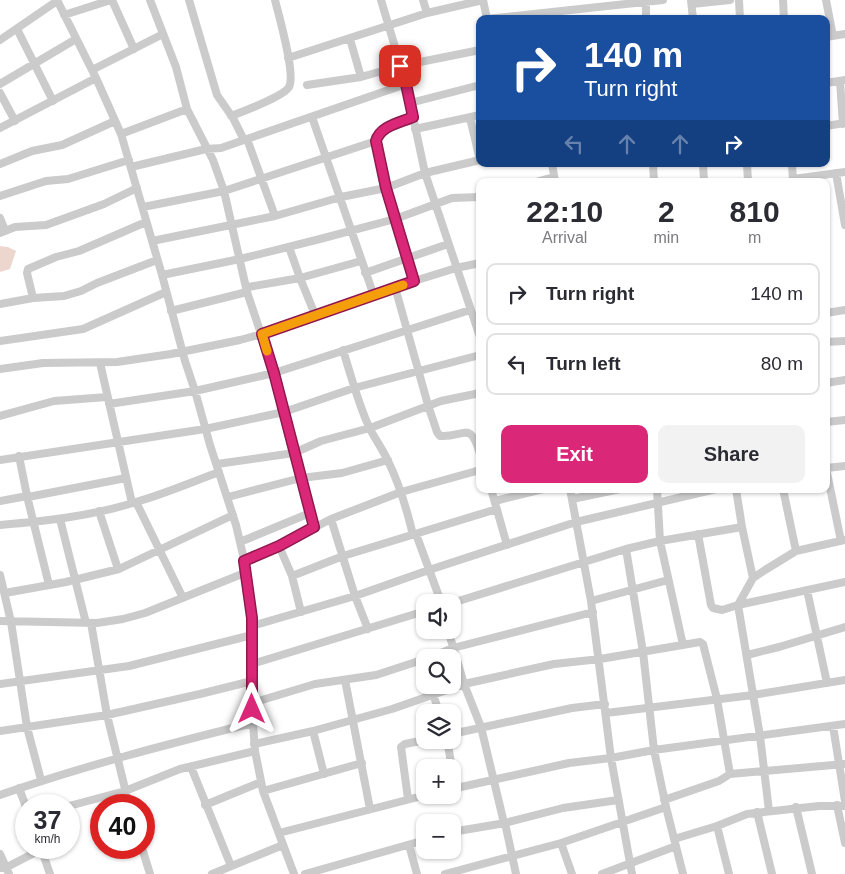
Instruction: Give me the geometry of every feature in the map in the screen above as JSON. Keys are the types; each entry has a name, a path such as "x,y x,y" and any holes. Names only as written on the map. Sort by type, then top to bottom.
{"street":[{"path":"64,15 112,0 134,49"},
{"path":"150,0 176,67 187,109 213,160 224,191 247,292 274,373 314,527"},
{"path":"189,0 217,95 245,139 262,178 275,216"},
{"path":"231,116 286,91 290,87 288,58 275,0"},
{"path":"381,0 406,84 425,173 434,204 476,324"},
{"path":"424,0 427,12"},
{"path":"288,58 460,3 483,0 486,15"},
{"path":"563,15 619,3 663,0"},
{"path":"693,15 692,2 730,0"},
{"path":"739,0 740,15"},
{"path":"783,0 784,15"},
{"path":"826,0 828,15"},
{"path":"0,40 57,1 96,78 121,134 138,188 182,351 205,429 228,497 240,542 246,572 252,626 254,747 261,782 294,874"},
{"path":"646,2 646,15"},
{"path":"17,28 53,101"},
{"path":"92,70 163,34"},
{"path":"830,37 845,34"},
{"path":"0,84 76,39"},
{"path":"350,39 361,77"},
{"path":"307,85 361,77 400,66 476,51"},
{"path":"0,128 96,78"},
{"path":"830,126 844,124 842,80"},
{"path":"0,196 46,181 68,179 130,163 221,148 406,84"},
{"path":"410,103 476,86"},
{"path":"0,93 15,121"},
{"path":"121,134 187,109"},
{"path":"415,129 476,116"},
{"path":"312,117 374,296"},
{"path":"413,117 382,130 377,136 376,141 386,188 414,281"},
{"path":"470,118 476,143"},
{"path":"0,164 32,151 62,145 115,121"},
{"path":"143,207 224,191 376,141"},
{"path":"152,241 275,216 341,197 386,188 425,173 476,161"},
{"path":"807,178 845,172"},
{"path":"836,174 845,225"},
{"path":"0,218 3,231 15,227 46,225 104,204 138,188"},
{"path":"162,275 240,259 395,219 452,198 476,197"},
{"path":"33,298 26,273 28,269 56,257 79,251 146,222"},
{"path":"365,273 448,244"},
{"path":"289,247 316,317"},
{"path":"0,304 33,298 64,296 157,260"},
{"path":"247,292 248,287 300,278 361,261"},
{"path":"0,369 43,363 100,363 182,351 262,334 316,317 395,287 476,264"},
{"path":"395,287 437,432 440,436 458,433 470,434 476,439"},
{"path":"0,341 83,329 166,292"},
{"path":"171,311 247,292"},
{"path":"0,416 54,402 108,400 195,391 274,373 470,310"},
{"path":"830,312 845,310"},
{"path":"830,342 845,341"},
{"path":"343,350 354,388 370,428 388,460 401,492 414,534 438,594"},
{"path":"0,460 205,429 284,412 354,388 476,356"},
{"path":"100,363 126,478 134,503 183,598"},
{"path":"830,382 845,380"},
{"path":"217,464 294,453 321,441 370,428 428,405 451,398 476,394"},
{"path":"830,422 845,420"},
{"path":"19,456 49,585"},
{"path":"228,497 301,478 342,473 388,460"},
{"path":"830,468 845,466"},
{"path":"244,561 279,546 331,519 401,492 476,471"},
{"path":"0,525 60,519 99,512 134,503 219,472"},
{"path":"0,501 126,478"},
{"path":"769,811 760,736 738,605 754,578 796,551 843,540 830,485"},
{"path":"492,493 506,545"},
{"path":"292,576 344,556 531,493"},
{"path":"571,493 593,612 618,800 632,874"},
{"path":"572,498 599,493"},
{"path":"657,493 660,541 683,645"},
{"path":"252,626 355,596 576,522 691,493"},
{"path":"737,493 742,527 754,578"},
{"path":"785,493 796,551"},
{"path":"99,512 118,569"},
{"path":"240,542 310,513"},
{"path":"5,594 76,580 118,569 233,514"},
{"path":"60,519 88,623 106,715 125,794"},
{"path":"331,519 355,596 368,629"},
{"path":"461,600 626,549 660,541 742,527"},
{"path":"698,534 713,608 722,610 845,582"},
{"path":"279,546 292,576 301,612"},
{"path":"626,549 643,652 654,750 665,804 683,874"},
{"path":"0,621 88,623 123,619 145,613 246,572"},
{"path":"0,574 10,622 27,727 41,780"},
{"path":"591,601 668,580"},
{"path":"807,590 827,683"},
{"path":"453,648 593,612"},
{"path":"252,664 416,614"},
{"path":"747,655 845,627"},
{"path":"0,684 129,666 252,635"},
{"path":"450,639 464,684 481,727 516,874"},
{"path":"461,685 554,664 600,659 702,642 717,699 730,774"},
{"path":"252,703 315,684 376,675 416,662"},
{"path":"345,680 370,809"},
{"path":"606,713 753,695 845,680"},
{"path":"0,731 106,715 252,681"},
{"path":"80,803 124,791 162,775 254,747 392,709 433,694 436,704"},
{"path":"461,732 572,708 605,704"},
{"path":"0,795 41,780 164,745 253,723"},
{"path":"461,787 569,763 845,724"},
{"path":"833,726 842,764 845,801"},
{"path":"313,731 324,774"},
{"path":"408,799 401,747 405,744 416,742"},
{"path":"264,791 362,763"},
{"path":"445,874 561,842 622,822 719,781 730,774 842,764"},
{"path":"191,767 230,869"},
{"path":"205,805 261,782"},
{"path":"19,788 21,794"},
{"path":"279,833 416,797"},
{"path":"461,830 505,823 563,808 618,800"},
{"path":"602,874 737,817 757,812 841,805 845,843"},
{"path":"796,808 812,874"},
{"path":"757,812 772,874"},
{"path":"716,826 729,874"},
{"path":"305,874 416,842"},
{"path":"561,842 572,874"},
{"path":"409,844 417,874"},
{"path":"212,874 230,869 283,845"},
{"path":"0,854 5,870 24,859"},
{"path":"45,859 50,874"},
{"path":"145,859 150,874"}],"shaded area":[{"path":"0,246 16,251 10,269 0,272"}],"slow traffic":[{"path":"267,351 262,334 316,317 403,285"}],"route":[{"path":"252,709 252,618 244,561 279,546 314,527 262,334 316,317 414,281 386,188 376,141 379,132 382,130 413,117 400,66"}]}
